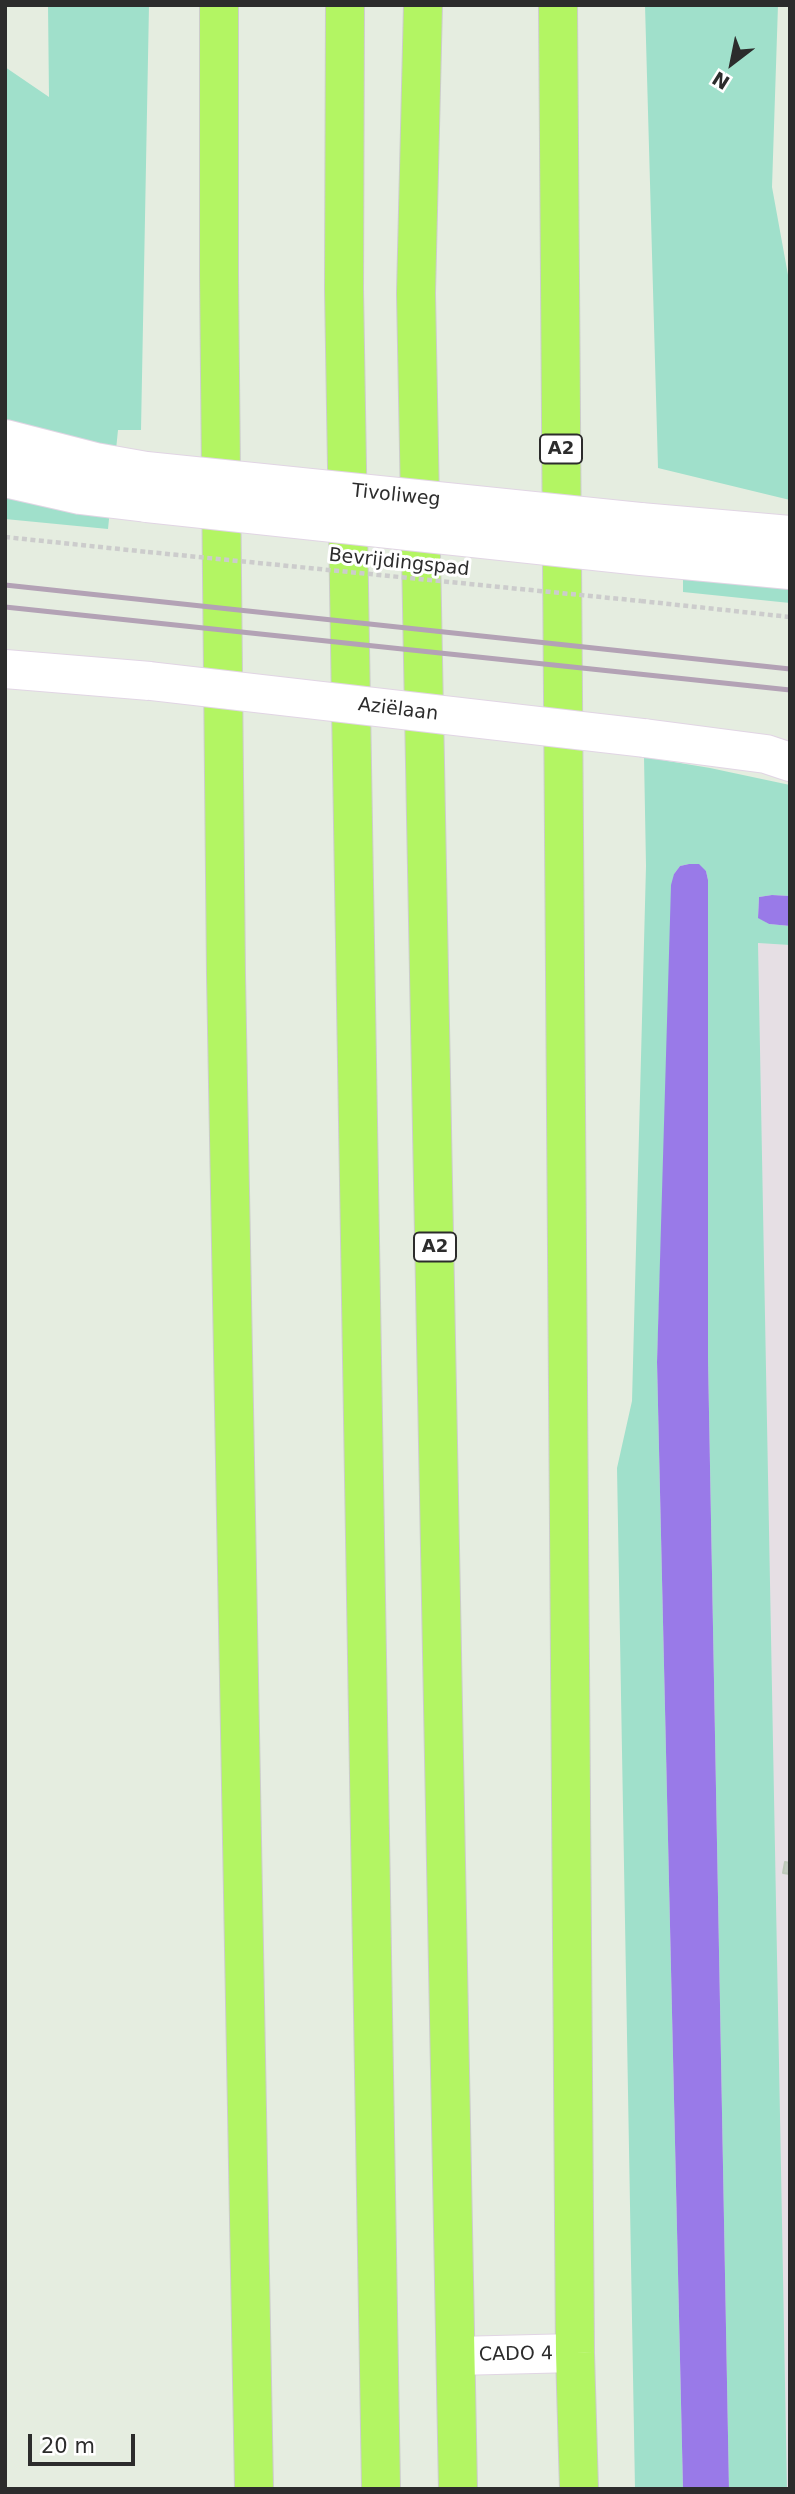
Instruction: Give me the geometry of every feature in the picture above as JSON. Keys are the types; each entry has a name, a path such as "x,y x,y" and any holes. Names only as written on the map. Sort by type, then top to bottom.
{"highway":[{"path":"219,5 219,303 227,989 254,2489"},
{"path":"345,5 344,289 381,2489"},
{"name":"A2","path":"423,5 416,307 458,2489"},
{"name":"A2","path":"558,5 575,2353 579,2489"}],"street":[{"name":"Tivoliweg","path":"5,439 95,463 147,487"},
{"name":"Tivoliweg","path":"5,478 80,495 147,487 640,539 790,570"},
{"name":"Tivoliweg","path":"640,539 790,535"},
{"name":"Aziëlaan","path":"5,669 150,681 644,738 766,754 790,762"},
{"name":"CADO 4","path":"456,2356 575,2353"}],"path":[{"name":"Bevrijdingspad","path":"5,537 790,617"}],"shaded area":[{"path":"699,864 706,871 708,880 708,1358 729,2489 683,2489 657,1362 671,885 680,866"},
{"path":"790,896 790,926 769,924 758,918 759,897"},
{"path":"753,941 790,945 790,2489 780,2489"}],"green space":[{"path":"48,5 149,5 141,430 118,430 108,529 5,519 5,67 49,97"},
{"path":"645,5 778,5 772,187 790,286 790,500 658,468"},
{"path":"683,568 790,580 790,603 683,592"},
{"path":"644,757 790,785 790,896 759,897 758,917 769,924 790,926 790,945 758,943 787,2489 729,2489 708,1358 708,880 706,871 689,864 680,866 674,874 657,1362 683,2489 635,2489 617,1468 632,1401 646,866"}],"building":[{"path":"785,1862 790,1863 790,1874 783,1873"}],"railway":[{"path":"5,585 790,669"},
{"path":"5,607 790,690"}]}
